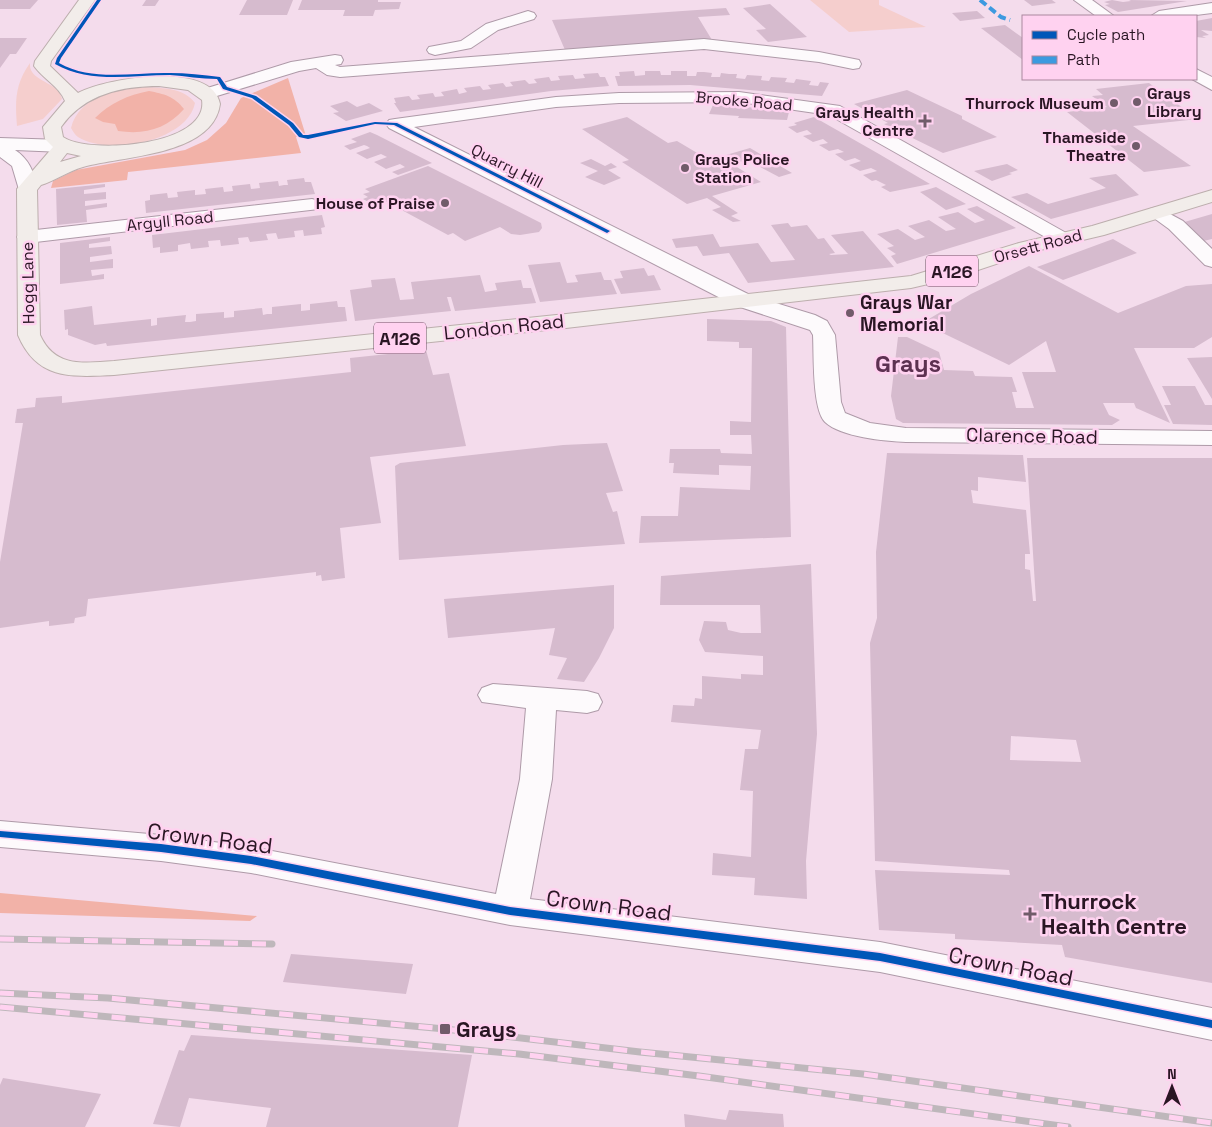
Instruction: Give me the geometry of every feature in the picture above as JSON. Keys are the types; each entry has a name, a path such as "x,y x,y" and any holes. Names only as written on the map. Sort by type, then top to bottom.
{"main road":[{"path":"74,102 68,88 42,66 43,61 87,0"},
{"path":"51,75 127,83"},
{"path":"27,188 57,168 84,160 123,154 178,139 201,124 211,107 211,100 207,94 200,89 178,83 145,81 108,87 74,102 56,120 52,127 54,139 63,146 76,149 140,149"},
{"path":"27,188 63,146"},
{"name":"Hogg Lane","path":"27,188 30,335 38,354 57,365"},
{"name":"Orsett Road","path":"742,300 911,282 1061,238 1097,231 1212,196"},
{"name":"London Road","path":"57,365 73,368 114,368 742,300"}],"street":[{"path":"1082,0 1104,15"},
{"path":"1166,15 1212,8"},
{"path":"207,94 289,68 318,62 444,50 465,45 478,39 492,27 528,16"},
{"path":"318,62 340,72 704,44 820,57 853,64"},
{"path":"1197,75 1212,85"},
{"name":"Brooke Road","path":"395,124 556,102 619,98 738,98 834,110 1061,238"},
{"path":"0,133 39,127 56,120"},
{"name":"Quarry Hill","path":"395,124 742,300"},
{"path":"0,144 63,146"},
{"name":"Hogg Lane","path":"0,150 15,157 22,164 27,188"},
{"name":"Argyll Road","path":"27,237 312,205"},
{"path":"1157,213 1176,225 1212,260"},
{"name":"Clarence Road","path":"742,300 807,320 819,326 824,335 829,402 834,418 853,428 906,435 1212,438"},
{"path":"493,695 586,702"},
{"path":"510,911 537,770 542,726 541,698"},
{"name":"Crown Road","path":"0,834 161,848 251,860 510,911 880,957 1212,1024"}],"shaded area":[{"path":"810,0 879,0 879,5 926,27 849,32"},
{"path":"30,63 34,74 55,88 60,93 62,99 43,119 17,126 17,93 21,78"},
{"path":"288,78 306,136 296,137 301,153 128,172 127,180 51,188 53,181 76,170 185,150 207,140 226,123 241,98"},
{"path":"146,87 173,90 185,94 195,103 189,116 178,127 162,136 145,142 126,145 91,143 78,137 71,128 75,117 91,101 112,92"},
{"path":"149,91 168,96 184,109 162,126 137,132 118,131 115,124 103,122 95,118 120,100"},
{"path":"0,893 257,916 250,921 0,913"}],"building":[{"path":"0,0 38,0 30,9 0,9"},
{"path":"146,0 159,0 155,6 142,6"},
{"path":"247,0 293,0 287,15 239,15"},
{"path":"302,0 378,0 378,2 401,2 399,9 375,10 373,16 343,16 345,10 298,10"},
{"path":"1024,0 1052,0 1056,3 1032,6"},
{"path":"1112,0 1123,2 1131,1 1129,0 1187,1 1118,12 1105,5 1110,4 1104,2"},
{"path":"770,4 807,37 768,42 756,30 766,29 743,8"},
{"path":"726,8 730,15 698,17 712,40 565,50 552,20"},
{"path":"977,11 985,18 960,21 952,13"},
{"path":"1212,18 1212,31 1201,30 1209,35 1202,36 1206,38 1197,37 1197,21"},
{"path":"1005,25 1022,37 1022,59 981,28"},
{"path":"0,38 27,38 16,54 10,54 0,68"},
{"path":"634,71 635,76 645,75 645,71 660,71 661,75 671,75 671,71 687,71 687,76 696,76 697,72 704,72 712,73 711,77 720,77 721,73 737,74 736,78 745,79 747,75 762,76 761,80 769,81 771,77 787,78 785,82 794,83 796,79 811,81 809,85 818,86 820,82 829,83 822,96 690,85 618,86 615,76 620,76 619,72"},
{"path":"598,73 600,77 605,77 609,86 551,91 400,112 394,103 396,103 394,98 409,96 412,100 420,99 417,95 433,93 435,97 444,96 441,92 457,89 459,94 467,92 464,88 480,86 483,90 491,89 488,85 503,83 506,87 513,86 510,82 525,80 529,84 537,83 534,79 549,77 551,81 560,80 558,76 573,75 575,79 585,78 583,74"},
{"path":"1149,83 1198,119 1133,126 1191,166 1144,172 1067,112 1107,107 1092,96 1103,95 1096,89"},
{"name":"Grays Health Centre","path":"907,90 962,116 962,119 997,137 943,153 884,124 888,123 854,104"},
{"path":"347,101 357,107 369,103 383,111 346,121 333,113 339,112 330,106"},
{"path":"713,105 778,109 789,112 787,120 738,118 739,116 709,114"},
{"name":"Grays Police Station","path":"627,117 668,143 677,141 709,160 750,148 792,173 779,177 747,160 732,164 761,182 712,196 738,213 731,216 741,221 733,222 712,210 721,207 707,198 687,204 622,162 629,160 582,129"},
{"path":"814,117 930,184 890,192 881,187 886,185 876,180 872,181 863,175 877,171 871,168 860,171 849,165 861,161 855,158 845,161 835,154 844,152 838,149 829,151 819,145 828,143 823,139 813,142 803,136 812,134 807,130 797,133 788,127 797,125 794,123"},
{"path":"370,132 432,163 398,175 392,172 405,167 400,164 386,169 374,162 387,157 381,154 367,159 356,153 370,148 367,146 364,145 350,150 344,146 357,142 351,139"},
{"path":"591,159 605,166 611,163 617,167 608,170 621,178 604,185 585,177 598,171 580,163"},
{"path":"1007,164 1018,170 992,181 974,171"},
{"name":"House of Praise","path":"428,166 541,223 542,228 539,232 520,235 511,234 500,227 465,241 453,233 448,235 385,201 374,205 363,199 368,197 363,194 370,192 365,189"},
{"path":"1116,174 1139,195 1051,219 1011,197 1027,193 1048,204 1106,188 1089,178"},
{"path":"304,178 305,182 311,182 315,194 146,213 145,201 150,200 150,195 167,193 168,198 178,197 177,192 195,190 195,195 206,194 205,189 223,187 224,192 233,191 232,186 250,184 251,189 260,188 259,183 278,181 279,186 288,185 287,180"},
{"path":"105,184 105,187 84,190 84,194 106,192 106,199 85,201 85,206 107,203 107,207 86,210 87,222 57,225 56,189"},
{"path":"936,187 966,204 946,210 920,192"},
{"path":"977,206 1016,228 897,264 891,256 896,254 887,248 894,246 877,234 898,229 915,240 925,237 908,226 929,220 946,231 956,229 938,217 958,212 975,223 985,220 967,209"},
{"path":"1212,214 1212,239 1199,242 1181,223"},
{"path":"322,215 325,227 321,228 322,234 304,236 303,230 294,231 295,237 278,239 276,233 266,234 268,240 250,242 248,237 238,238 239,244 221,246 220,240 208,241 209,247 191,249 190,243 178,245 178,251 160,253 160,247 153,248 152,235"},
{"path":"788,223 791,227 807,225 818,239 824,238 835,253 829,254 831,255 848,254 831,235 863,231 894,267 748,283 729,253 703,256 697,246 676,248 672,239 713,234 720,247 758,243 771,262 795,260 771,225"},
{"path":"110,237 110,241 89,244 89,248 111,246 112,254 90,257 90,262 113,259 113,268 91,270 92,276 104,274 104,279 60,284 60,243"},
{"path":"1113,239 1137,253 1063,280 1037,267"},
{"path":"560,262 567,283 578,282 575,275 601,272 604,280 611,280 617,294 540,302 528,265"},
{"path":"1029,266 1118,313 1186,286 1212,284 1212,337 1194,348 1134,348 1170,423 1136,408 1134,403 1103,403 1109,415 1120,420 1112,425 903,423 896,419 891,396 898,337 907,337 939,352 944,370 973,371 975,376 1012,377 1017,392 1012,392 1016,408 1034,408 1022,372 1056,372 1046,341 1009,365 922,323 971,294"},
{"path":"644,268 648,276 654,275 661,290 621,294 614,279 623,278 620,271"},
{"path":"480,275 485,292 497,290 495,283 521,280 523,288 531,288 536,303 455,311 451,297 447,297 451,311 355,321 350,290 372,287 371,280 395,278 400,300 414,299 411,282"},
{"path":"337,301 338,307 345,307 347,321 107,346 106,343 95,345 68,335 68,329 65,330 64,310 92,306 94,325 151,319 151,326 157,325 157,318 186,315 185,322 190,322 196,321 196,314 224,312 224,318 234,317 234,311 262,308 263,315 272,314 272,307 301,304 301,311 310,310 310,304"},
{"path":"707,319 771,321 786,327 791,537 639,543 641,516 678,516 680,487 750,490 751,466 719,465 719,475 673,473 674,463 669,463 670,449 720,449 721,453 752,454 751,435 730,435 730,421 751,422 752,348 739,348 739,342 707,341"},
{"path":"426,350 433,375 449,373 466,446 370,457 381,523 340,528 345,578 322,581 321,575 316,576 316,572 88,599 86,616 75,618 74,623 49,626 49,621 0,628 0,562 23,423 15,423 17,409 35,407 36,398 62,396 62,403 351,372 350,358"},
{"path":"1212,357 1212,399 1187,358"},
{"path":"1162,386 1195,386 1205,405 1212,405 1212,425 1173,424 1164,405 1171,405"},
{"path":"607,443 623,491 606,493 613,512 617,511 625,544 399,560 395,466 400,463 563,445"},
{"path":"887,453 1023,455 1026,482 978,477 978,491 971,490 973,503 1026,510 1030,554 1025,554 1025,569 1030,570 1033,601 1036,601 1027,458 1212,458 1212,983 1065,957 1062,945 955,939 955,934 879,930 875,870 1010,875 1009,870 875,861 870,643 877,618 876,552","holes":["1011,736 1076,740 1081,762 1010,760"]},
{"path":"811,564 817,734 806,861 807,899 754,895 755,878 712,875 713,853 751,857 753,791 740,790 745,749 758,749 761,730 671,722 673,705 694,706 695,698 702,699 702,676 741,679 741,674 763,675 763,656 705,652 699,640 704,621 726,622 728,630 741,633 761,633 760,605 660,605 661,576"},
{"path":"614,585 614,628 584,682 557,679 567,658 549,655 555,628 448,638 444,599"},
{"name":"Grays","path":"291,954 413,964 406,994 283,982"},
{"name":"Grays","path":"191,1035 472,1055 458,1127 266,1127 271,1108 189,1098 180,1127 153,1124 179,1050 184,1051"},
{"path":"3,1078 101,1094 85,1127 0,1127 0,1085"},
{"path":"729,1110 783,1114 784,1127 685,1127 684,1114 726,1120"}],"railway":[{"path":"0,939 272,944"},
{"path":"0,993 108,998 445,1029 640,1052 863,1074 1212,1123"},
{"path":"0,1007 519,1054 699,1076 1068,1127"}],"marked path":[{"path":"980,0 1001,17 1010,20"}],"cycle path":[{"path":"99,0 57,63 68,69 96,75 172,74 218,78 225,88 254,97 291,124 301,136 308,137 375,123 395,124 607,231"},
{"path":"0,834 161,848 251,860 510,911 880,957 1212,1024"}],"place":[{"name":"Grays Library","path":"1137,102"},
{"name":"Thurrock Museum","path":"1114,103"},
{"name":"Grays Health Centre","path":"925,121"},
{"name":"Thameside Theatre","path":"1136,146"},
{"name":"Grays Police Station","path":"685,168"},
{"name":"House of Praise","path":"445,203"},
{"name":"Grays War Memorial","path":"850,313"},
{"name":"Thurrock Health Centre","path":"1030,914"},
{"name":"Grays","path":"445,1029"}],"district":[{"name":"Grays","path":"908,363"}]}
